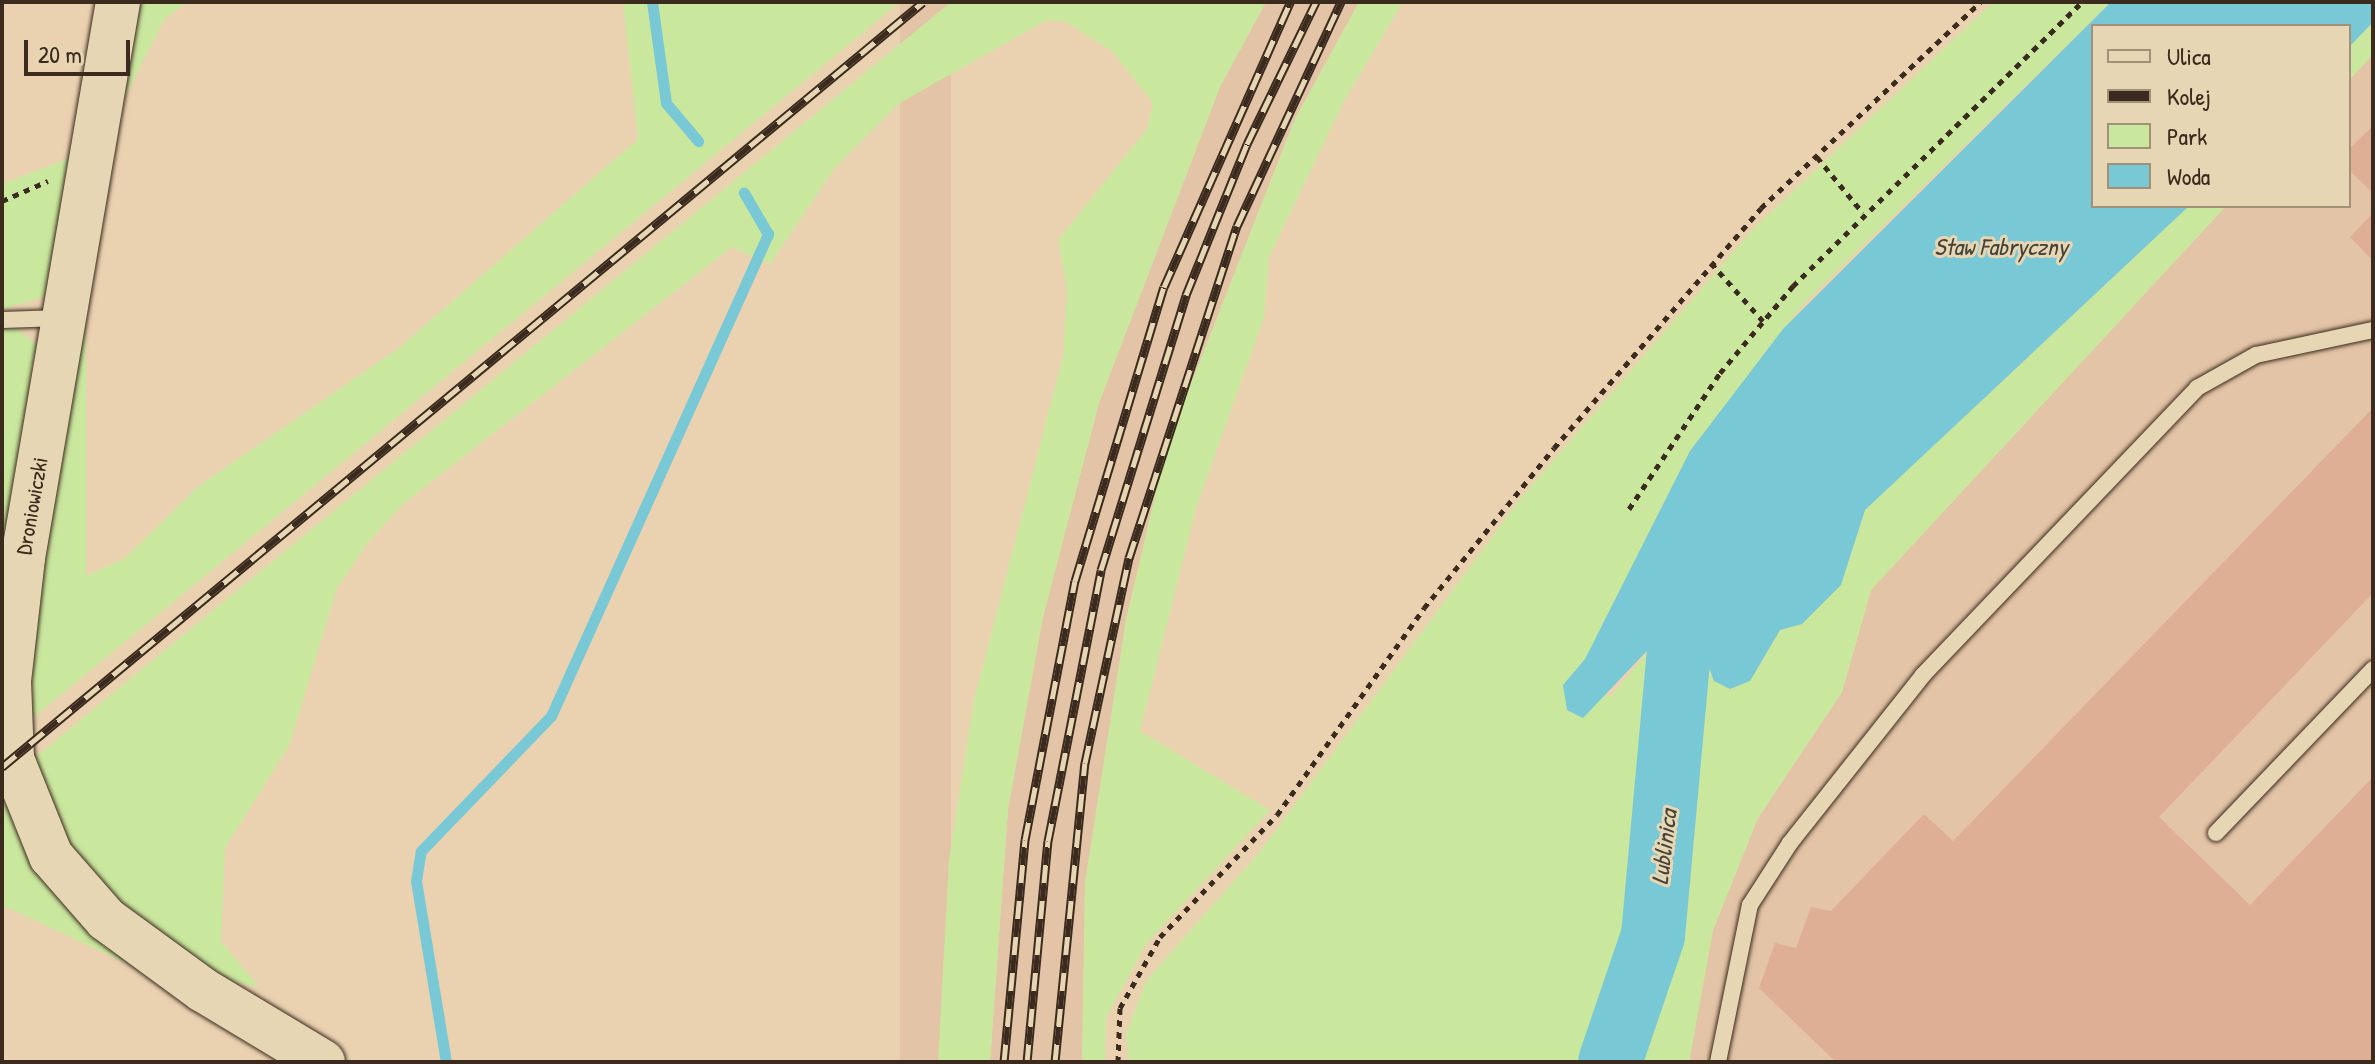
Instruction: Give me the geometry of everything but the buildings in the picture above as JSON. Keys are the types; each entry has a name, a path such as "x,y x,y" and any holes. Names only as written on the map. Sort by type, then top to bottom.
{"street":[{"name":"Droniowiczki","path":"118,2 14,630 9,720 18,785 51,856 106,919 182,977 323,1062"}],"lane":[{"path":"2,320 67,318"},
{"path":"1718,1062 1740,929 1750,905 1790,843 1923,675 2197,388 2256,355 2373,330"},
{"path":"2216,833 2373,669"}],"path":[{"path":"1118,1062 1120,1008 1160,937 1277,815 1424,608 1711,263 1980,2"},
{"path":"1629,509 1763,321 1863,213 2082,2"},
{"path":"1817,157 1863,213"},
{"path":"1711,263 1763,321"}],"shaded area":[{"path":"900,2 951,2 951,1062 900,1062"},
{"path":"1266,2 1359,2 1295,119 1167,445 1126,620 1085,883 1082,1062 990,1062 1008,809 1043,617 1099,403 1220,87"},
{"path":"2373,55 2373,1062 1689,1062 1713,930 1758,818 1842,692 1871,590 2224,208 2351,208 2351,78"}],"green space":[{"path":"140,2 187,2 164,20 125,97"},
{"path":"623,2 900,2 28,722 25,649 86,296 86,576 125,558 199,486 400,347 638,139"},
{"path":"951,2 1266,2 1220,87 1099,403 1043,617 1008,809 990,1062 938,1062 949,860 974,700 1063,356 1067,289 1058,240 1147,129 1153,103 1112,51 1066,22 1047,20 898,104 835,168 770,264 732,247 403,504 367,544 337,588 289,746 225,848 221,941 259,987 216,978 123,909 66,840 33,759"},
{"path":"1359,2 1403,2 1344,101 1269,257 1264,317 1196,508 1140,731 1270,810 1146,944 1106,1018 1105,1062 1082,1062 1085,883 1126,620 1167,445 1295,119"},
{"path":"1993,2 2111,2 1803,304 1690,451 1585,659 1563,685 1611,696 1663,634 1681,626 1698,638 1714,681 1750,681 1780,630 1802,624 1841,585 1865,510 2187,208 2224,208 1871,590 1842,692 1758,818 1713,930 1689,1062 1129,1062 1126,1034 1146,981 1262,849 1520,499 1753,229"},
{"path":"2373,22 2373,55 2351,78 2351,45"},
{"path":"72,157 51,295 2,309 2,184"},
{"path":"13,326 42,349 2,571 2,328"},
{"path":"2,788 69,907 128,964 2,905"}],"water":[{"name":"Staw Fabryczny","path":"2111,2 2373,2 2373,22 2351,45 2351,24 2091,24 2091,208 2187,208 1865,510 1841,585 1802,624 1780,630 1750,681 1730,689 1714,681 1698,638 1681,626 1663,634 1583,718 1567,710 1563,685 1585,659 1690,451 1783,329"}],"waterway":[{"path":"652,2 666,103 698,141"},
{"path":"446,1062 416,881 421,851 551,716 768,234 744,193"},
{"name":"Lublinica","path":"1610,1062 1653,936 1681,626 1724,548"}],"railway":[{"path":"2,767 923,2"},
{"path":"1004,1062 1025,840 1075,581 1164,287 1290,2"},
{"path":"1027,1062 1048,841 1101,570 1186,295 1247,144 1316,2"},
{"path":"1055,1062 1085,763 1129,558 1237,226 1341,2"}]}
